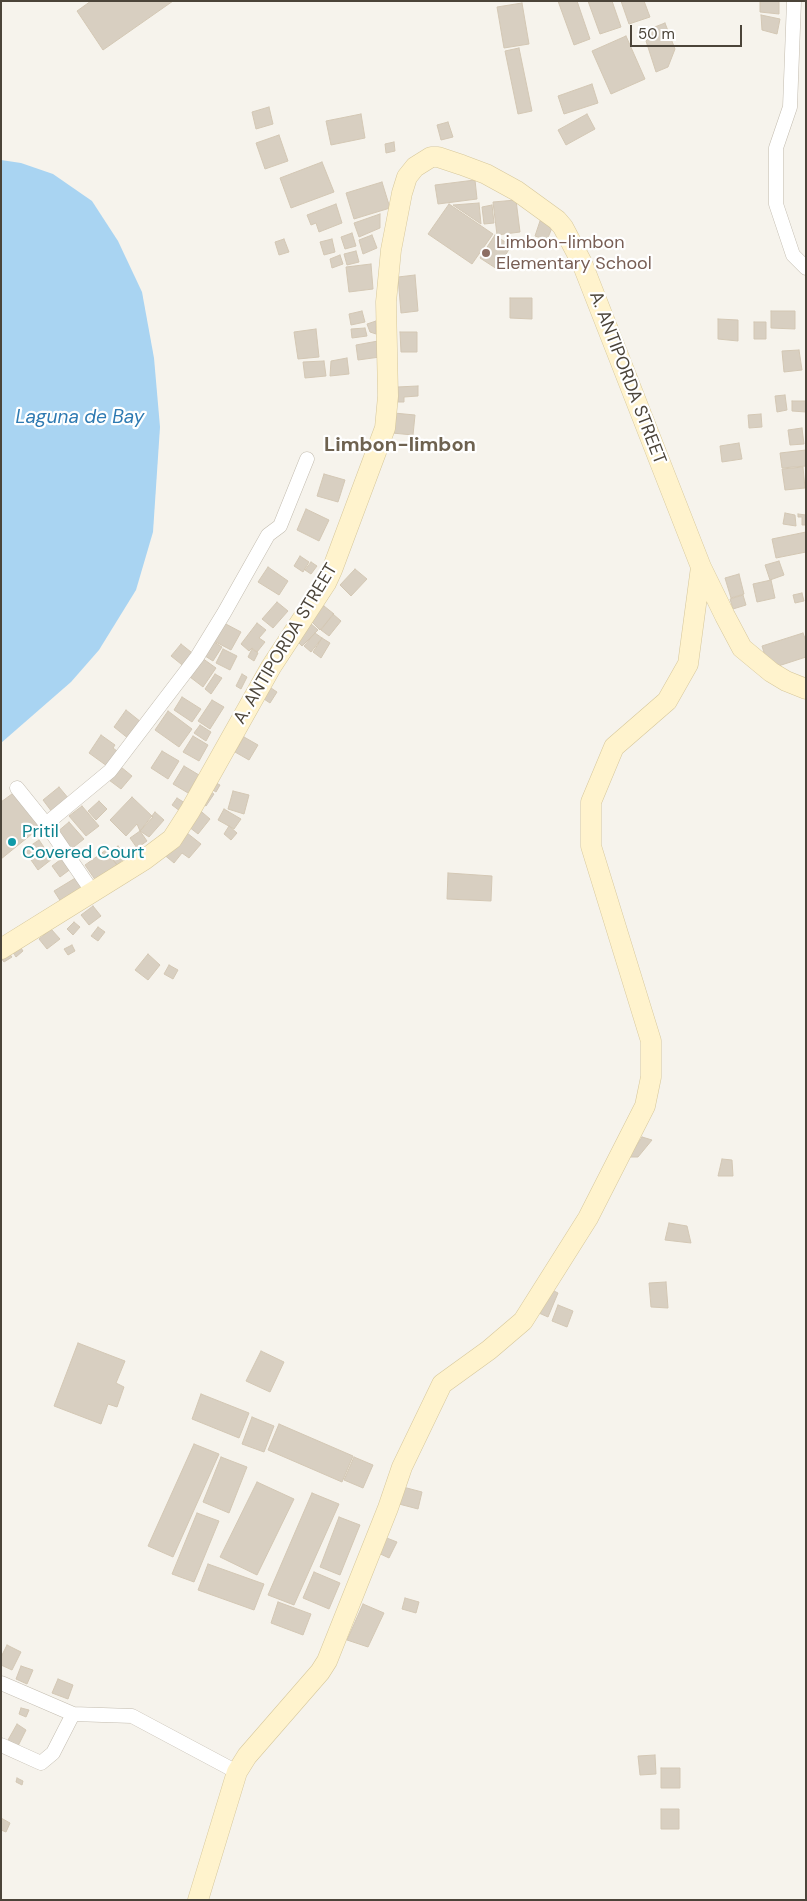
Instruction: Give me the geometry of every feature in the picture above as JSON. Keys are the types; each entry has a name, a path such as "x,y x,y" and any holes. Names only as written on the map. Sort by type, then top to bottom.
{"street":[{"path":"794,1 790,107 776,148 776,204 793,255 806,268"},
{"name":"A. ANTIPORDA STREET","path":"1,949 144,860 172,839 190,811 271,667 326,583 385,428 388,396 386,302 392,250 405,185 411,172 422,161 430,157 486,174 517,191 564,227 582,263 700,567 742,648 771,672 786,681 806,689"},
{"path":"46,824 110,771 197,657 268,535 280,526 307,459"},
{"path":"198,1900 237,1772 246,1756 320,1672 327,1661 388,1508 402,1467 442,1384 489,1350 523,1320 588,1218 645,1106 651,1077 651,1041 591,846 590,802 614,747 667,702 688,664 700,567"},
{"path":"17,788 46,824 92,891"},
{"path":"1,1683 73,1714 132,1716 237,1772"},
{"path":"1,1745 40,1763 53,1753 73,1714"}],"water":[{"name":"Laguna de Bay","path":"1,160 21,163 53,174 92,201 118,241 142,292 154,358 160,427 153,532 136,590 99,650 71,682 1,743"}],"building":[{"path":"91,1 173,1 103,50 77,11"},
{"path":"558,1 577,1 590,39 574,45"},
{"path":"588,1 612,1 621,27 600,34"},
{"path":"621,1 644,1 650,17 629,24"},
{"path":"760,1 779,1 779,14 760,12"},
{"path":"522,3 529,44 504,48 497,7"},
{"path":"761,15 780,19 777,34 762,30"},
{"path":"665,23 675,49 668,67 656,72 646,41 649,38 647,30"},
{"path":"626,36 645,79 611,94 592,51"},
{"path":"519,48 532,111 518,114 505,51"},
{"path":"592,84 598,103 564,114 558,96"},
{"path":"269,107 273,124 256,129 252,112"},
{"path":"361,114 365,138 331,145 326,121"},
{"path":"587,114 595,129 566,145 558,130"},
{"path":"448,122 453,137 441,140 437,125"},
{"path":"279,135 288,161 265,169 256,143"},
{"path":"394,142 395,151 386,153 385,144"},
{"path":"322,162 334,192 291,208 280,178"},
{"path":"475,180 477,199 438,204 435,185"},
{"path":"382,182 390,208 354,219 346,193"},
{"path":"516,200 520,232 497,235 493,202"},
{"path":"479,203 481,224 453,205"},
{"path":"336,204 342,223 319,232 316,223 311,225 307,215"},
{"path":"449,204 493,234 472,264 428,234"},
{"path":"492,205 494,223 484,224 482,207"},
{"path":"380,214 380,228 359,237 354,223"},
{"path":"541,218 554,223 547,240 535,236"},
{"path":"352,233 356,246 345,249 341,237"},
{"path":"372,235 377,248 363,254 359,240"},
{"path":"495,235 511,246 497,269 480,258"},
{"path":"284,239 289,252 279,255 275,242"},
{"path":"332,239 335,252 324,255 320,242"},
{"path":"356,251 359,262 347,265 344,254"},
{"path":"340,255 343,264 332,268 330,259"},
{"path":"371,264 373,289 349,292 346,267"},
{"path":"415,275 418,311 401,313 398,277"},
{"path":"510,298 532,298 532,319 510,318"},
{"path":"362,311 365,322 351,325 349,314"},
{"path":"771,311 795,311 795,329 771,328"},
{"path":"718,319 738,320 738,341 718,339"},
{"path":"376,321 376,334 370,332 367,324"},
{"path":"754,322 766,322 766,339 754,339"},
{"path":"365,328 367,336 352,338 351,329"},
{"path":"316,329 319,357 298,359 294,332"},
{"path":"400,332 417,332 417,352 401,352"},
{"path":"378,341 380,357 358,360 356,345"},
{"path":"799,350 802,370 784,372 782,351"},
{"path":"347,358 349,374 330,376 331,361"},
{"path":"324,361 326,376 305,378 303,362"},
{"path":"418,386 418,396 404,397 404,402 398,402 397,387"},
{"path":"785,395 787,410 777,412 775,396"},
{"path":"792,401 806,401 806,412 792,411"},
{"path":"394,413 415,415 413,435 392,433"},
{"path":"761,414 762,427 749,428 748,415"},
{"path":"802,428 804,444 790,445 788,430"},
{"path":"739,443 742,459 722,462 720,446"},
{"path":"806,450 806,466 782,468 780,453"},
{"path":"803,467 805,488 785,490 782,469"},
{"path":"324,474 345,480 338,502 317,496"},
{"path":"306,509 329,520 319,541 297,530"},
{"path":"785,513 795,515 796,526 783,524"},
{"path":"798,514 806,515 806,525 802,525 802,517 798,517"},
{"path":"806,532 806,552 776,558 772,539"},
{"path":"300,556 309,562 303,572 294,566"},
{"path":"779,561 784,575 770,580 765,565"},
{"path":"311,562 317,566 311,574 305,570"},
{"path":"268,567 288,581 279,595 258,582"},
{"path":"355,569 367,579 351,596 340,585"},
{"path":"739,574 744,594 731,598 725,578"},
{"path":"771,580 775,598 757,602 753,584"},
{"path":"802,593 804,601 795,603 793,595"},
{"path":"743,595 746,605 733,609 730,599"},
{"path":"277,602 288,611 273,628 262,619"},
{"path":"324,606 334,614 320,630 311,621"},
{"path":"333,614 341,621 329,636 321,630"},
{"path":"222,622 241,632 231,650 212,640"},
{"path":"309,622 318,630 302,646 294,638"},
{"path":"257,623 266,630 259,638 265,642 257,652 252,648 249,651 241,644"},
{"path":"315,633 322,638 311,652 304,646"},
{"path":"803,633 806,641 806,657 769,669 762,646"},
{"path":"322,638 330,643 321,658 313,652"},
{"path":"211,640 222,647 213,661 202,654"},
{"path":"181,644 196,656 186,668 171,656"},
{"path":"223,649 237,656 230,670 216,663"},
{"path":"252,649 258,653 254,661 248,657"},
{"path":"202,658 216,668 203,687 190,677"},
{"path":"215,674 222,678 211,694 205,689"},
{"path":"242,674 247,677 241,689 236,686"},
{"path":"268,686 277,692 270,703 261,697"},
{"path":"182,697 201,709 192,722 174,710"},
{"path":"212,700 224,707 210,729 198,721"},
{"path":"126,710 141,722 129,739 114,727"},
{"path":"168,711 192,729 179,747 155,730"},
{"path":"200,725 211,732 206,741 194,733"},
{"path":"101,735 115,745 113,748 117,751 107,766 89,753"},
{"path":"193,736 208,745 199,761 183,752"},
{"path":"244,737 258,745 249,760 235,752"},
{"path":"162,751 179,761 168,779 151,768"},
{"path":"184,766 199,775 188,793 173,784"},
{"path":"121,767 132,776 121,789 109,780"},
{"path":"214,782 220,785 216,792 204,785"},
{"path":"59,787 69,799 52,812 43,800"},
{"path":"205,788 214,794 206,806 197,800"},
{"name":"Pritil Covered Court","path":"16,791 43,825 1,859 1,802"},
{"path":"233,791 249,795 244,814 228,809"},
{"path":"132,797 153,817 140,831 137,824 126,836 110,820"},
{"path":"177,798 185,803 180,811 172,805"},
{"path":"99,801 107,809 96,820 88,811"},
{"path":"82,806 99,826 86,836 69,816"},
{"path":"196,807 210,819 198,834 184,823"},
{"path":"224,809 241,819 234,829 218,820"},
{"path":"155,812 164,820 149,837 140,831"},
{"path":"69,822 84,839 70,850 56,833"},
{"path":"229,826 237,833 231,840 224,834"},
{"path":"182,829 201,844 189,858 182,853 174,863 162,853"},
{"path":"140,831 147,841 137,848 130,838"},
{"path":"39,840 52,859 38,870 24,850"},
{"path":"118,846 126,857 117,865 109,854"},
{"path":"106,850 117,865 96,881 85,865"},
{"path":"64,857 72,868 60,877 52,866"},
{"path":"448,873 492,876 491,901 447,899"},
{"path":"77,877 84,888 61,902 54,891"},
{"path":"93,906 101,916 89,925 81,915"},
{"path":"74,922 80,927 73,935 67,929"},
{"path":"98,927 105,932 98,941 91,936"},
{"path":"51,929 60,939 47,949 39,939"},
{"path":"19,945 23,951 16,957 12,951"},
{"path":"72,945 75,951 68,955 64,949"},
{"path":"7,951 12,957 4,962 1,958"},
{"path":"148,954 160,965 148,980 135,970"},
{"path":"169,965 178,970 173,979 164,974"},
{"path":"642,1137 652,1140 638,1157 629,1157"},
{"path":"722,1159 732,1160 733,1176 718,1176"},
{"path":"669,1223 687,1226 691,1243 665,1240"},
{"path":"666,1282 668,1308 651,1307 649,1283"},
{"path":"550,1289 558,1293 548,1317 532,1310"},
{"path":"558,1305 573,1311 567,1327 552,1321"},
{"path":"78,1343 125,1361 116,1383 124,1387 117,1407 108,1404 101,1424 54,1406"},
{"path":"261,1351 284,1362 270,1392 246,1381"},
{"path":"201,1394 249,1413 239,1438 192,1419"},
{"path":"252,1417 274,1426 264,1452 242,1444"},
{"path":"279,1424 353,1456 342,1482 268,1450"},
{"path":"194,1444 219,1454 173,1557 148,1546"},
{"path":"221,1457 247,1467 229,1513 203,1502"},
{"path":"354,1457 373,1465 363,1488 344,1480"},
{"path":"257,1482 294,1499 257,1575 220,1557"},
{"path":"403,1487 422,1492 418,1509 399,1504"},
{"path":"312,1493 339,1504 294,1605 268,1595"},
{"path":"197,1513 219,1521 194,1582 172,1574"},
{"path":"339,1517 360,1525 340,1575 320,1567"},
{"path":"379,1535 397,1542 389,1558 372,1550"},
{"path":"208,1564 264,1584 254,1610 198,1590"},
{"path":"314,1572 340,1583 329,1609 303,1598"},
{"path":"405,1598 419,1602 416,1613 402,1609"},
{"path":"278,1602 311,1614 303,1635 271,1623"},
{"path":"363,1604 384,1613 368,1647 347,1640"},
{"path":"7,1645 21,1652 12,1670 1,1665 1,1657"},
{"path":"21,1666 33,1670 27,1684 16,1679"},
{"path":"58,1679 73,1685 68,1699 52,1693"},
{"path":"21,1708 29,1710 26,1717 19,1714"},
{"path":"17,1724 26,1730 18,1746 8,1740"},
{"path":"655,1755 656,1774 640,1775 638,1756"},
{"path":"661,1768 680,1768 680,1788 661,1788"},
{"path":"17,1778 23,1781 22,1785 16,1782"},
{"path":"661,1809 679,1809 679,1829 661,1829"},
{"path":"1,1818 10,1823 6,1832 1,1830"}],"place":[{"name":"Limbon-limbon Elementary School","path":"486,253"},
{"name":"Pritil Covered Court","path":"12,842"}],"district":[{"name":"Limbon-limbon","path":"400,446"}]}
